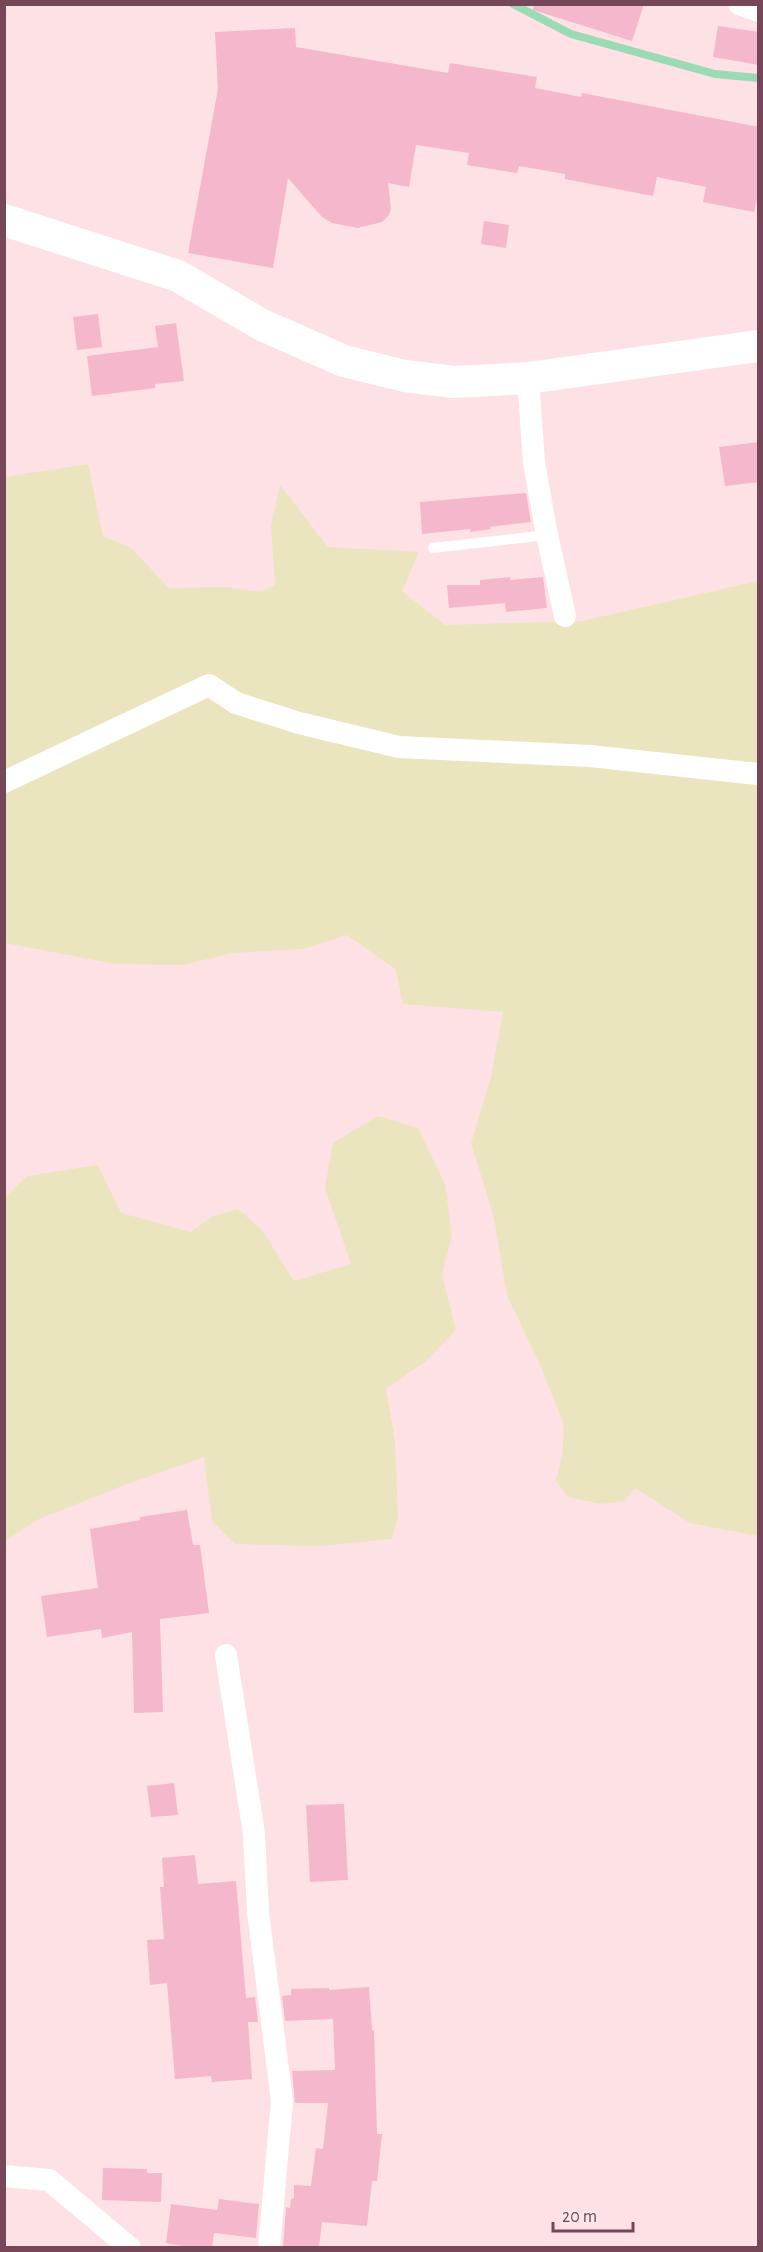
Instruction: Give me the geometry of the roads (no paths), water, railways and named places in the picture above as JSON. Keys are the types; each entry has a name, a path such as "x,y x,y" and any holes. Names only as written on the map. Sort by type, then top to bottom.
{"street":[{"path":"739,4 759,11"},
{"path":"4,220 178,276 262,325 344,361 405,376 454,382 528,378 759,346"},
{"path":"528,378 534,462 565,616"},
{"path":"4,782 210,685 236,703 299,723 399,747 590,756 759,774"},
{"path":"226,1655 254,1834 258,1912 282,2101 268,2247"},
{"path":"4,2176 49,2180 130,2247"}],"lane":[{"path":"433,548 547,535"}],"waterway":[{"path":"513,4 571,34 715,74 758,78"}]}
